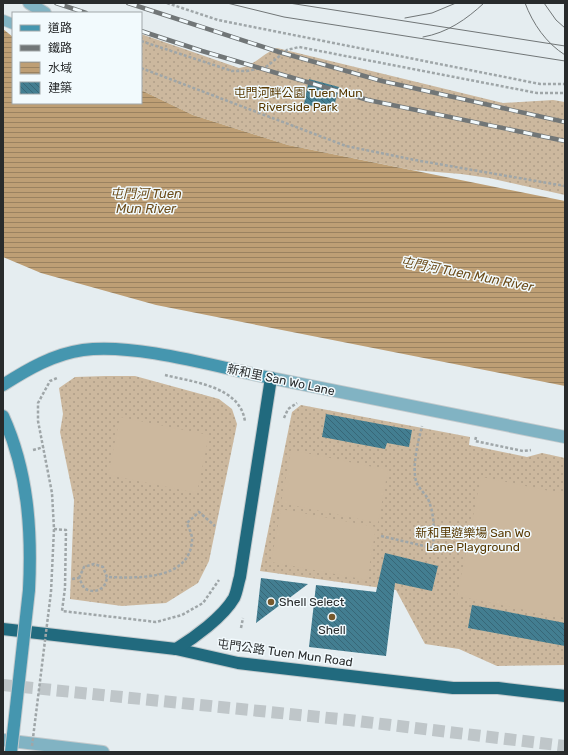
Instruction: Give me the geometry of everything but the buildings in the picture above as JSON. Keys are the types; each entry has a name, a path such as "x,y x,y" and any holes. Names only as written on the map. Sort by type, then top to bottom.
{"highway":[{"path":"176,649 196,636 210,624 234,598 240,577 271,378"},
{"name":"屯門公路 Tuen Mun Road","path":"3,629 176,649 238,663 453,688 498,688 565,696"}],"street":[{"path":"29,3 43,12"},
{"name":"新和里 San Wo Lane","path":"3,385 57,356 83,350 111,349 169,357 565,437"},
{"path":"3,416 17,455 28,506 31,559 29,590 11,752"},
{"path":"3,740 103,752"}],"path":[{"path":"167,3 218,20 540,84 565,84"},
{"path":"142,40 232,71 247,71 266,67 287,50 299,47 537,93 565,92"},
{"path":"142,68 346,146 415,160 565,186"},
{"path":"158,374 220,389 232,398 240,408 245,420 244,425"},
{"path":"31,752 52,592 54,529 52,493 38,421 38,403 50,381 63,375"},
{"path":"283,422 288,409 295,403 300,402"},
{"path":"381,536 433,548 434,525 432,511 428,498 416,483 414,470 423,424 416,422"},
{"path":"469,433 476,435 475,441 524,451 535,449"},
{"path":"107,577 131,578 163,574 177,567 188,556 192,540 187,523 199,512 215,526"},
{"path":"54,529 66,530 65,588 62,612 156,622 182,615 203,603 219,580 220,573"},
{"path":"94,564 103,567 107,577 105,585 101,589 94,591 84,588 79,578 84,567 94,564"},
{"path":"72,579 79,578"},
{"path":"241,628 244,612"}],"green space":[{"name":"屯門河畔公園 Tuen Mun Riverside Park","path":"142,34 239,68 250,65 277,48 503,103 553,100 565,102 565,195 489,178 412,170 288,145 193,115 142,90"},
{"path":"135,376 219,399 232,409 237,424 209,561 198,583 166,603 122,606 70,599 74,500 60,432 63,414 59,388 75,377"},
{"name":"新和里遊樂場 San Wo Lane Playground","path":"301,405 470,437 469,445 527,457 542,453 565,458 565,665 497,666 459,649 425,644 396,590 260,571 292,412"},
{"path":"120,417 209,435 197,493 108,475"},
{"path":"291,450 388,470 378,523 281,503"},
{"path":"481,477 565,494 565,618 457,596"},
{"path":"281,509 376,527 367,580 271,562"}],"water":[{"name":"屯門河 Tuen Mun River","path":"3,29 12,36 12,104 142,104 142,90 193,115 288,145 565,201 565,386 156,305 41,273 3,257"}],"tunnel":[{"path":"3,685 349,720 565,746"}],"tram line":[{"path":"227,3 284,17 565,61"},
{"path":"289,3 565,46"},
{"path":"405,18 432,13 456,3"},
{"path":"423,37 448,29 471,14 484,3"},
{"path":"525,3 536,26 546,39 565,55"},
{"path":"544,3 556,20 565,28"}],"railway":[{"path":"56,3 83,12"},
{"path":"128,3 279,52 382,81 565,122"},
{"path":"142,31 202,51 368,100 565,141"}],"place":[{"name":"Shell Select","path":"271,602"},
{"name":"Shell","path":"332,617"}]}
